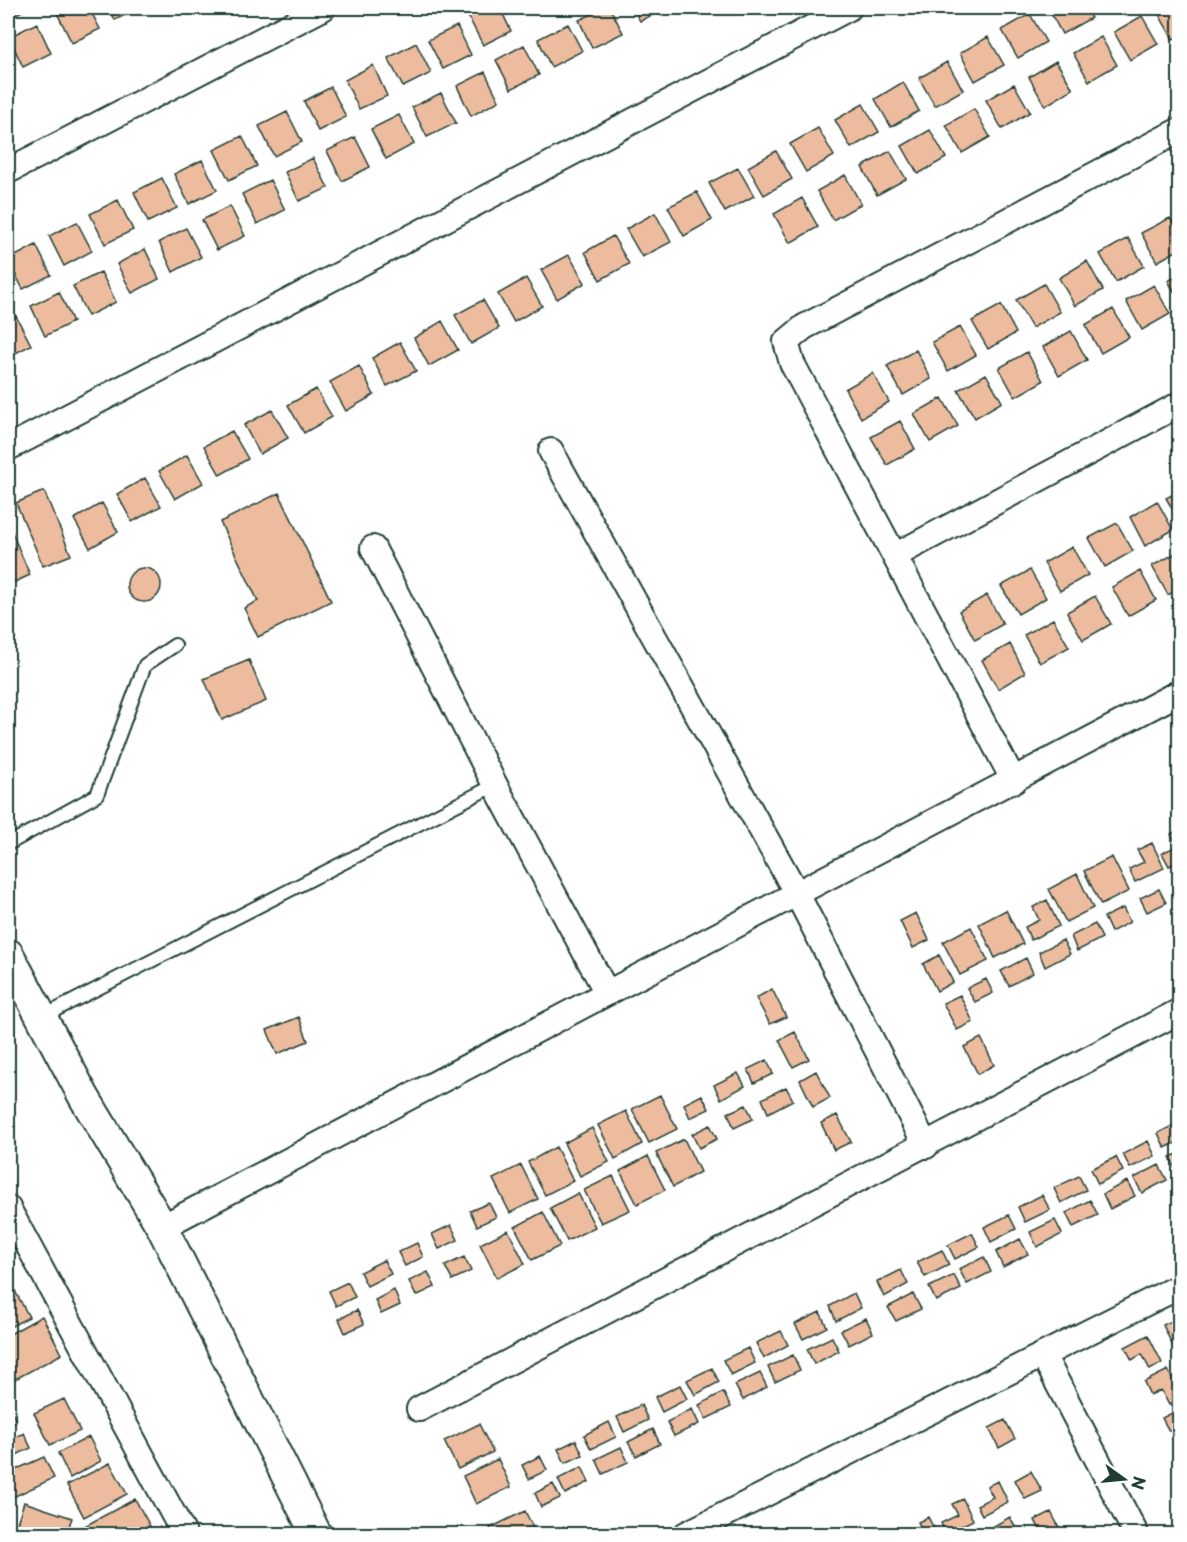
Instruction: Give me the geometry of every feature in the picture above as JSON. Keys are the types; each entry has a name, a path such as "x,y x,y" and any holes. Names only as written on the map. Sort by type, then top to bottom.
{"street":[{"path":"8,171 323,8"},
{"path":"8,448 849,8"},
{"path":"1014,781 792,363 786,342 804,327 1179,130"},
{"path":"896,555 1179,404"},
{"path":"551,452 797,894 926,1146"},
{"path":"373,548 495,785 608,993"},
{"path":"162,1227 1014,781 1179,692"},
{"path":"10,963 42,1017 84,1097 162,1227 316,1534"},
{"path":"419,1409 926,1146 1179,1011"},
{"path":"8,1208 184,1534"},
{"path":"686,1534 1179,1286"},
{"path":"1043,1355 1136,1534"}],"lane":[{"path":"8,844 97,795 145,665 175,645"},
{"path":"42,1017 495,785"}],"building":[{"path":"8,8 28,8 8,18"},
{"path":"68,8 89,8 100,29 72,43 57,13"},
{"path":"109,8 139,8 115,20"},
{"path":"484,8 500,8 511,31 483,45 468,16"},
{"path":"605,8 610,8 623,33 592,48 579,20"},
{"path":"633,8 666,8 640,21"},
{"path":"1048,8 1085,8 1091,18 1062,34"},
{"path":"1163,8 1180,8 1180,36 1173,39 1157,11"},
{"path":"1030,14 1046,42 1018,58 1002,30"},
{"path":"1142,16 1158,44 1130,60 1114,32"},
{"path":"37,23 51,53 23,67 9,37"},
{"path":"568,24 582,51 551,67 538,39"},
{"path":"457,26 471,55 443,69 428,40"},
{"path":"988,37 1004,65 975,81 960,53"},
{"path":"1101,37 1117,65 1089,81 1073,53"},
{"path":"416,43 431,73 403,87 388,58"},
{"path":"524,45 539,75 511,89 496,60"},
{"path":"1056,61 1073,89 1045,106 1029,77"},
{"path":"947,62 963,90 935,106 919,78"},
{"path":"373,65 387,96 359,109 345,80"},
{"path":"485,72 499,101 471,116 457,86"},
{"path":"903,82 919,111 891,127 875,99"},
{"path":"1014,84 1030,112 1002,129 986,100"},
{"path":"331,87 346,117 318,131 304,101"},
{"path":"441,93 456,123 427,137 412,107"},
{"path":"863,104 879,132 851,148 835,120"},
{"path":"974,109 990,137 962,153 946,125"},
{"path":"287,112 302,142 274,156 259,126"},
{"path":"399,115 414,144 386,159 371,129"},
{"path":"818,128 834,156 806,172 790,144"},
{"path":"930,130 946,158 918,174 902,146"},
{"path":"242,136 257,166 229,180 214,150"},
{"path":"355,137 370,167 342,181 327,151"},
{"path":"776,151 792,179 764,195 748,167"},
{"path":"890,151 906,179 877,195 862,167"},
{"path":"313,158 328,188 299,201 285,172"},
{"path":"202,160 217,190 189,204 174,174"},
{"path":"738,168 754,196 725,212 709,183"},
{"path":"845,175 861,204 833,220 817,191"},
{"path":"162,178 177,208 148,222 134,192"},
{"path":"270,180 285,210 257,224 242,194"},
{"path":"697,192 712,220 684,236 668,207"},
{"path":"802,198 818,227 790,243 774,214"},
{"path":"118,200 133,230 105,244 90,214"},
{"path":"230,206 245,236 217,250 202,220"},
{"path":"655,213 671,242 642,257 626,229"},
{"path":"1170,218 1180,235 1180,249 1157,262 1141,233"},
{"path":"77,222 92,251 64,266 49,236"},
{"path":"186,228 201,257 173,272 159,242"},
{"path":"613,236 629,264 600,280 585,252"},
{"path":"1128,238 1144,266 1116,282 1100,254"},
{"path":"36,245 51,275 23,289 8,260"},
{"path":"145,249 159,279 132,293 117,264"},
{"path":"569,255 585,283 557,299 541,270"},
{"path":"1087,261 1103,290 1075,306 1059,278"},
{"path":"101,272 116,302 88,316 73,286"},
{"path":"1180,274 1180,301 1168,281"},
{"path":"526,278 542,306 514,322 498,294"},
{"path":"1044,284 1060,312 1032,328 1016,300"},
{"path":"1154,285 1170,314 1142,330 1126,301"},
{"path":"59,292 73,322 45,336 31,306"},
{"path":"483,300 499,328 471,344 455,315"},
{"path":"1001,305 1016,333 988,349 972,321"},
{"path":"1113,309 1129,337 1101,353 1085,325"},
{"path":"16,316 31,345 8,357 8,320"},
{"path":"442,321 458,350 429,366 414,338"},
{"path":"960,327 976,355 948,371 932,342"},
{"path":"1071,331 1087,360 1059,376 1043,347"},
{"path":"400,342 416,371 387,386 372,358"},
{"path":"916,350 931,379 903,395 887,366"},
{"path":"1027,352 1043,381 1015,397 999,368"},
{"path":"359,366 374,395 346,411 330,382"},
{"path":"873,373 889,402 861,418 845,389"},
{"path":"986,374 1002,402 975,418 958,390"},
{"path":"316,389 332,417 304,433 288,405"},
{"path":"942,398 958,426 930,442 914,414"},
{"path":"272,410 288,438 260,454 244,425"},
{"path":"900,421 915,449 887,465 871,437"},
{"path":"232,431 248,459 220,475 204,446"},
{"path":"187,455 203,483 175,499 159,471"},
{"path":"145,478 161,506 132,522 117,494"},
{"path":"44,491 71,555 43,566 16,503"},
{"path":"1180,491 1180,522 1166,498"},
{"path":"279,493 331,601 258,637 244,608 258,601 220,522"},
{"path":"1157,501 1173,530 1145,546 1130,517"},
{"path":"102,503 118,532 90,548 74,519"},
{"path":"8,523 30,575 8,585"},
{"path":"1117,523 1133,551 1105,567 1089,538"},
{"path":"1072,547 1088,575 1060,591 1044,563"},
{"path":"1180,551 1180,588 1168,595 1152,566"},
{"path":"144,568 156,573 161,585 156,597 144,602 132,597 127,585 132,573"},
{"path":"1030,570 1046,598 1018,614 1001,586"},
{"path":"1140,571 1156,600 1128,616 1112,587"},
{"path":"987,595 1003,624 975,640 959,611"},
{"path":"1095,596 1111,624 1083,640 1067,612"},
{"path":"1053,619 1069,647 1040,663 1024,635"},
{"path":"1010,644 1025,673 998,689 982,660"},
{"path":"249,660 266,701 222,720 204,679"},
{"path":"1180,829 1180,861 1169,866 1162,853 1177,846 1171,834"},
{"path":"1152,843 1164,868 1135,882 1129,869 1144,862 1137,850"},
{"path":"1112,857 1129,891 1101,905 1084,871"},
{"path":"1077,874 1093,908 1066,922 1049,889"},
{"path":"1159,889 1166,903 1147,912 1140,898"},
{"path":"1047,900 1059,926 1031,940 1025,927 1039,920 1033,907"},
{"path":"1123,908 1130,922 1111,932 1104,917"},
{"path":"1006,910 1023,944 995,958 979,924"},
{"path":"916,913 929,940 913,948 900,921"},
{"path":"1095,924 1102,938 1077,951 1071,936"},
{"path":"971,927 988,961 960,975 943,942"},
{"path":"1063,940 1070,954 1045,967 1039,952"},
{"path":"939,955 953,982 937,991 923,964"},
{"path":"1026,958 1033,973 1009,986 1001,971"},
{"path":"986,979 993,993 975,1002 967,988"},
{"path":"772,989 786,1017 770,1024 756,998"},
{"path":"960,995 973,1022 957,1030 943,1003"},
{"path":"299,1017 308,1041 277,1054 267,1030"},
{"path":"795,1032 809,1059 793,1067 779,1040"},
{"path":"981,1038 994,1065 978,1074 964,1047"},
{"path":"767,1060 773,1074 754,1083 748,1069"},
{"path":"816,1071 830,1098 813,1107 800,1080"},
{"path":"738,1073 745,1086 721,1099 714,1085"},
{"path":"786,1087 793,1100 768,1113 762,1099"},
{"path":"660,1095 677,1129 649,1143 632,1109"},
{"path":"702,1095 709,1109 690,1118 684,1104"},
{"path":"746,1105 753,1119 734,1128 728,1113"},
{"path":"626,1111 642,1144 615,1159 598,1125"},
{"path":"837,1115 851,1142 834,1150 821,1123"},
{"path":"1180,1122 1180,1141 1165,1148 1158,1133"},
{"path":"710,1125 717,1139 699,1148 692,1134"},
{"path":"592,1128 609,1162 580,1176 564,1143"},
{"path":"684,1139 700,1172 673,1187 656,1153"},
{"path":"1148,1141 1155,1156 1130,1168 1123,1154"},
{"path":"556,1147 573,1181 545,1195 528,1162"},
{"path":"1180,1153 1180,1171 1177,1172 1170,1157"},
{"path":"648,1156 665,1190 637,1204 620,1171"},
{"path":"1116,1157 1123,1171 1098,1184 1091,1169"},
{"path":"521,1165 538,1199 510,1213 493,1179"},
{"path":"1159,1165 1167,1180 1142,1193 1134,1178"},
{"path":"613,1176 630,1210 601,1223 584,1190"},
{"path":"1079,1176 1086,1190 1061,1203 1054,1188"},
{"path":"1127,1181 1135,1196 1110,1209 1103,1194"},
{"path":"578,1193 595,1227 567,1241 550,1208"},
{"path":"1042,1195 1050,1210 1025,1222 1018,1207"},
{"path":"1090,1200 1098,1215 1073,1227 1066,1213"},
{"path":"489,1203 496,1217 477,1226 470,1211"},
{"path":"543,1212 560,1246 532,1260 515,1227"},
{"path":"1009,1215 1016,1229 991,1242 984,1227"},
{"path":"1055,1220 1062,1234 1037,1247 1030,1232"},
{"path":"451,1225 458,1240 439,1249 432,1234"},
{"path":"508,1230 525,1264 497,1278 480,1244"},
{"path":"972,1233 979,1247 955,1259 948,1245"},
{"path":"1020,1239 1028,1254 1003,1267 996,1252"},
{"path":"417,1243 423,1257 405,1266 398,1252"},
{"path":"942,1250 949,1265 925,1277 917,1262"},
{"path":"464,1257 471,1271 452,1280 445,1266"},
{"path":"984,1257 991,1272 967,1284 959,1269"},
{"path":"384,1260 391,1274 367,1286 360,1272"},
{"path":"901,1270 908,1284 884,1297 877,1282"},
{"path":"428,1272 435,1287 416,1296 409,1281"},
{"path":"954,1275 961,1289 936,1301 929,1287"},
{"path":"348,1282 355,1297 336,1306 329,1291"},
{"path":"394,1290 400,1305 381,1314 375,1300"},
{"path":"15,1291 29,1317 8,1328 8,1295"},
{"path":"854,1293 861,1308 836,1321 830,1306"},
{"path":"913,1294 921,1309 896,1321 888,1307"},
{"path":"357,1310 364,1324 345,1333 339,1319"},
{"path":"820,1312 827,1327 803,1339 795,1324"},
{"path":"42,1316 62,1354 8,1383 8,1335"},
{"path":"866,1318 873,1333 849,1345 841,1330"},
{"path":"1176,1319 1180,1327 1180,1351 1176,1353 1163,1325"},
{"path":"781,1331 788,1345 764,1358 756,1343"},
{"path":"1148,1335 1162,1363 1150,1370 1142,1354 1132,1360 1125,1347"},
{"path":"832,1337 839,1351 814,1364 807,1349"},
{"path":"748,1348 755,1363 731,1375 723,1360"},
{"path":"793,1355 800,1370 775,1382 768,1367"},
{"path":"712,1368 719,1382 695,1395 687,1380"},
{"path":"1168,1370 1180,1395 1180,1399 1169,1405 1161,1390 1150,1395 1144,1382"},
{"path":"760,1373 767,1387 743,1400 735,1385"},
{"path":"680,1385 687,1399 662,1412 655,1397"},
{"path":"723,1392 731,1407 706,1419 699,1405"},
{"path":"64,1399 80,1431 50,1445 34,1413"},
{"path":"8,1402 16,1421 8,1425"},
{"path":"641,1405 648,1420 624,1432 617,1417"},
{"path":"692,1409 699,1424 674,1436 667,1422"},
{"path":"1180,1409 1180,1427 1169,1431 1162,1418"},
{"path":"1005,1420 1015,1439 999,1448 989,1428"},
{"path":"609,1422 616,1437 591,1449 584,1435"},
{"path":"479,1424 493,1452 458,1469 444,1441"},
{"path":"653,1429 660,1444 636,1456 628,1442"},
{"path":"24,1433 31,1448 8,1459 8,1441"},
{"path":"89,1437 101,1461 70,1478 58,1453"},
{"path":"576,1440 583,1455 565,1463 558,1449"},
{"path":"621,1447 628,1462 603,1474 596,1459"},
{"path":"540,1456 547,1470 529,1479 522,1465"},
{"path":"44,1457 54,1478 13,1497 8,1484 8,1473"},
{"path":"498,1459 511,1487 476,1504 463,1476"},
{"path":"110,1463 127,1494 84,1517 67,1485"},
{"path":"582,1467 589,1482 565,1494 558,1479"},
{"path":"1031,1471 1042,1491 1025,1499 1015,1480"},
{"path":"998,1481 1008,1502 982,1515 977,1505 993,1497 987,1486"},
{"path":"553,1484 560,1498 541,1507 535,1493"},
{"path":"135,1499 151,1528 139,1534 85,1534 81,1528"},
{"path":"963,1499 973,1520 946,1534 941,1523 958,1515 952,1504"},
{"path":"24,1502 72,1518 66,1534 14,1532"},
{"path":"525,1511 536,1534 493,1534 490,1528"},
{"path":"1051,1512 1061,1531 1054,1534 1042,1534 1035,1520"},
{"path":"928,1517 937,1534 924,1534 918,1522"},
{"path":"1010,1517 1018,1532 995,1534 992,1527"}]}
